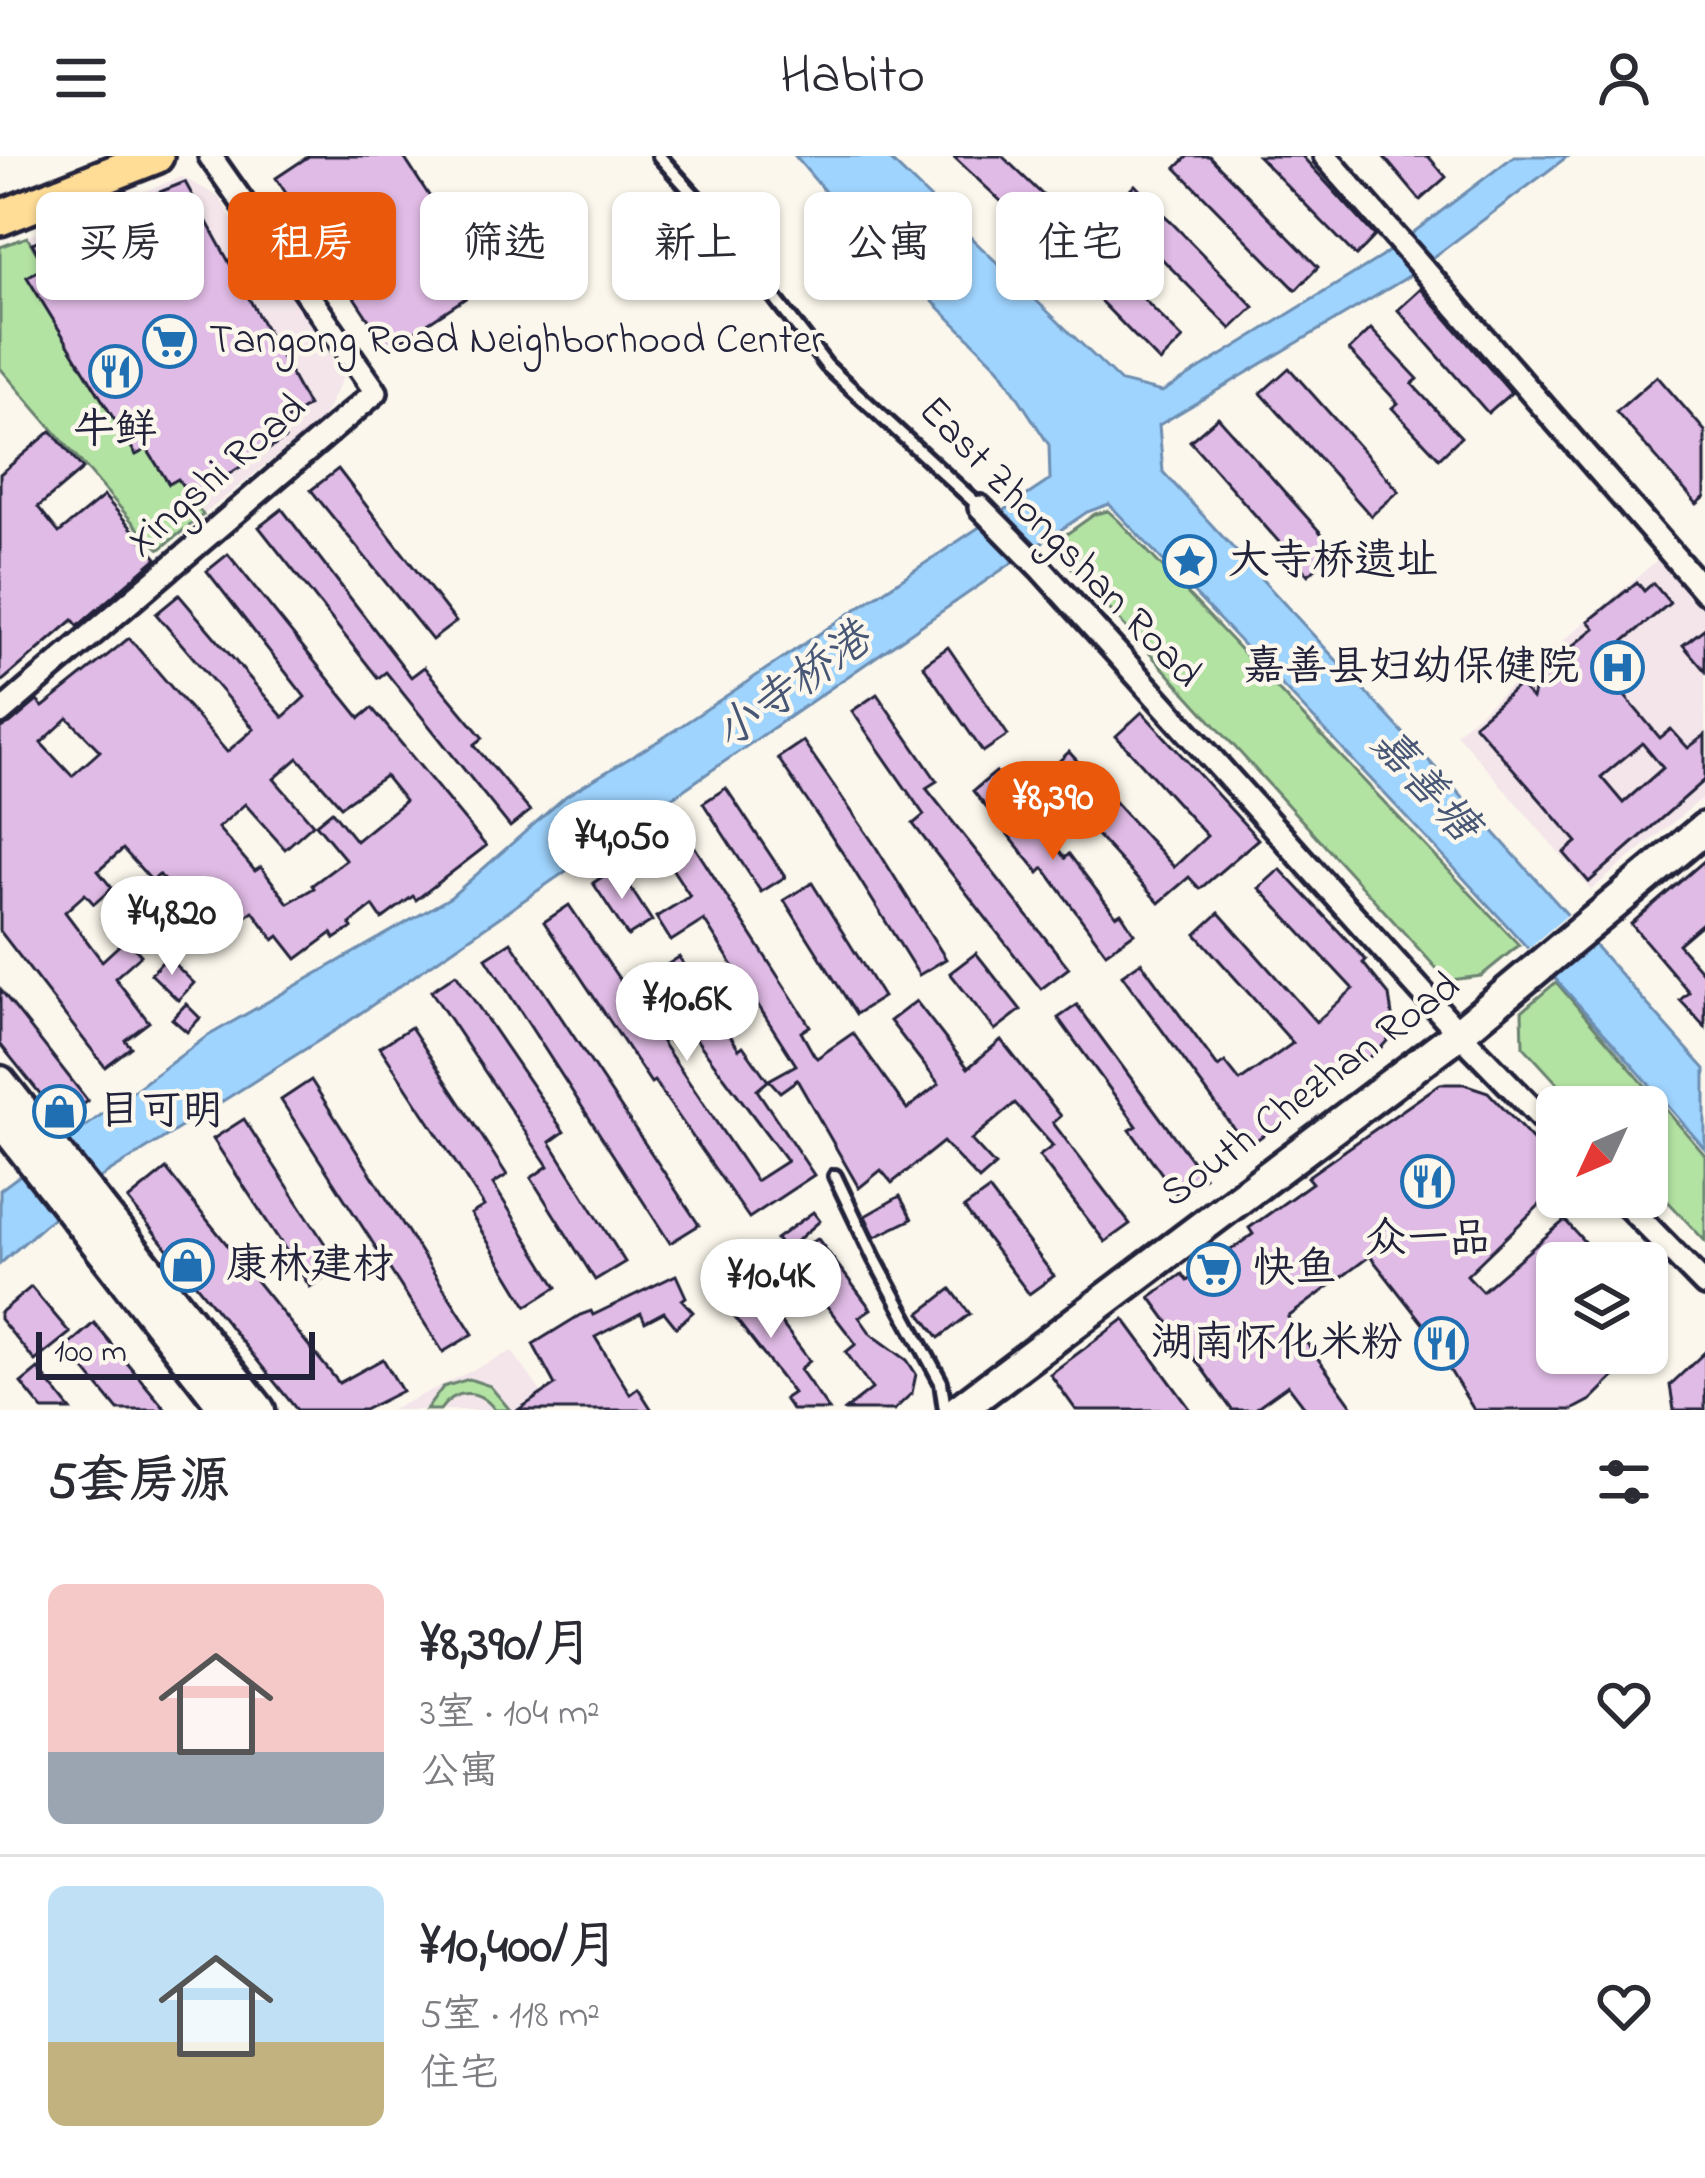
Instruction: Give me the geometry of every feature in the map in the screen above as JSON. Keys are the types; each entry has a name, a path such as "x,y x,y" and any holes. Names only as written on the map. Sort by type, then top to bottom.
{"main road":[{"path":"0,194 98,156"},
{"path":"0,218 155,156"}],"street":[{"name":"Xingshi Road","path":"0,713 376,392 210,156"},
{"path":"1325,156 1705,592"},
{"name":"East Zhongshan Road","path":"980,507 1042,569 1536,1112"},
{"name":"South Chezhan Road","path":"959,1410 1459,1033 1705,828"},
{"path":"0,1082 30,1138 259,1410"},
{"path":"0,1119 30,1138"},
{"path":"88,1211 227,1410"},
{"path":"1639,1218 1705,1286"}],"lane":[{"name":"East Zhongshan Road","path":"659,156 703,205 827,366 980,507"},
{"path":"835,1176 941,1382 945,1410"}],"shaded area":[{"path":"182,177 219,197 228,212 228,300 294,300 343,377 321,421 160,549 0,368 0,247 36,233 36,300 204,300 204,192 143,192"},
{"name":"嘉善县妇幼保健院","path":"1663,555 1705,603 1705,796 1591,890 1456,733"},
{"path":"512,1351 554,1410 391,1410"}],"green space":[{"path":"27,237 36,252 36,272 27,277 36,300 41,300 136,454 147,449 168,483 178,479 203,515 160,549 0,368 0,247"},
{"path":"1108,511 1519,945 1481,976 1451,980 1438,970 1051,545 1095,514"},
{"path":"1556,982 1646,1086 1560,1086 1523,1046 1522,1011"},
{"path":"1668,1112 1705,1155 1705,1241 1668,1201"},
{"path":"469,1379 490,1386 510,1410 495,1410 482,1398 468,1394 453,1398 440,1410 426,1410 443,1387"}],"water":[{"path":"795,156 886,156 923,192 825,192"},
{"path":"1514,156 1568,156 1406,278 1159,425 1163,472 1705,1069 1705,1149 1668,1106 1668,1086 1650,1086 1486,903 1109,504 1087,512 1016,560 339,1028 92,1183 0,1264 0,1190 206,1037 451,897 566,796 660,740 1050,480 1049,445 999,368 931,300 972,300 972,239 996,262 996,300 1036,300 1121,382 1162,392 1381,257"}],"pier":[{"path":"1572,911 1598,940 1551,980 1525,951"}],"building":[{"path":"309,156 403,156 427,192 420,192 420,300 463,300 388,349 356,300 396,300 396,192 285,192 276,178"},
{"path":"953,156 1002,156 1040,192 996,192 996,197"},
{"path":"1188,156 1209,156 1318,267 1296,290 1176,168"},
{"path":"1258,156 1302,156 1375,236 1356,256"},
{"path":"1383,156 1428,156 1446,177 1420,200"},
{"name":"Tangong Road Neighborhood Center","path":"185,182 190,192 160,192"},
{"path":"1164,215 1254,307 1231,329 1164,261"},
{"name":"Tangong Road Neighborhood Center","path":"204,217 228,260 228,300 250,300 308,406 277,426 285,439 191,498 178,479 169,484 147,449 136,455 41,300 204,300"},
{"path":"1421,289 1511,393 1488,413 1398,310"},
{"path":"1100,300 1145,300 1183,339 1160,362"},
{"path":"1371,329 1418,379 1412,384 1461,437 1439,458 1392,408 1398,403 1349,350"},
{"path":"1289,368 1399,491 1371,516 1261,393"},
{"path":"1657,376 1705,431 1705,497 1697,504 1616,412"},
{"path":"1218,417 1336,550 1308,575 1190,441"},
{"path":"51,431 83,469 38,507 59,533 104,496 157,558 78,626 73,620 0,683 0,474"},
{"path":"338,469 456,622 432,640 311,490"},
{"path":"282,509 411,677 424,667 483,738 474,745 530,811 510,827 386,672 378,678 259,527"},
{"path":"228,554 360,718 372,708 486,846 416,900 413,896 382,919 373,906 350,924 352,928 335,939 332,933 297,959 279,936 274,940 253,911 242,919 235,910 228,916 202,889 186,904 159,875 152,881 123,849 98,871 112,888 94,904 85,894 65,912 102,961 126,939 141,955 115,978 149,1022 125,1040 131,1047 105,1067 0,931 0,728 37,701 43,707 129,638 227,752 254,729 156,614 179,595 283,717 305,697 207,571","holes":["68,718 100,751 72,776 41,743","298,758 341,806 385,776 405,801 356,841 332,811 316,824 346,860 288,903 261,867 255,871 218,828 245,804 285,849 313,824 274,779"]},
{"path":"1637,582 1644,591 1653,583 1670,603 1597,663 1660,738 1671,729 1688,748 1705,735 1705,780 1589,882 1564,853 1577,842 1474,724 1519,685 1532,699 1538,675 1595,628 1589,621","holes":["1642,743 1663,768 1623,803 1601,777"]},
{"path":"1705,628 1705,671 1683,645"},
{"path":"948,647 1008,735 983,752 923,665"},
{"path":"877,694 937,781 926,788 1069,968 1041,989 913,824 924,815 852,711"},
{"path":"1142,712 1258,839 1200,889 1189,877 1159,903 1043,776 1069,752 1174,867 1207,836 1116,736"},
{"path":"803,741 946,959 919,975 778,758"},
{"path":"996,772 1134,933 1106,953 1044,868 1039,873 973,791"},
{"path":"726,788 785,877 761,892 703,803"},
{"path":"678,821 810,1026 801,1032 817,1058 853,1033 907,1109 939,1084 890,1021 916,1001 968,1068 1001,1040 1061,1116 1053,1123 1130,1224 1105,1242 1039,1156 1053,1146 1015,1103 971,1140 995,1166 979,1180 943,1142 892,1183 881,1170 859,1188 797,1080 780,1092 769,1080 796,1065 704,920 671,941 656,917 690,896 652,838"},
{"path":"1705,860 1705,921 1678,944 1705,975 1705,1027 1680,1000 1689,992 1631,924"},
{"path":"617,867 652,921 628,936 593,883"},
{"path":"1280,869 1366,960 1363,963 1389,995 1393,1022 1379,1050 1247,1147 1122,975 1141,962 1218,1067 1225,1062 1240,1081 1293,1043 1196,934 1219,913 1316,1022 1353,989 1259,888"},
{"path":"812,883 883,997 856,1014 784,900"},
{"path":"569,905 756,1181 787,1161 653,974 679,957 739,1049 743,1046 768,1081 757,1090 814,1175 749,1218 654,1081 651,1083 544,922"},
{"path":"511,942 699,1225 670,1243 486,958"},
{"path":"976,953 1021,1010 995,1030 950,973"},
{"path":"167,957 194,983 178,1000 151,974"},
{"path":"456,974 564,1132 550,1142 625,1262 595,1280 531,1178 548,1166 431,991"},
{"path":"0,989 88,1101 62,1121 0,1044"},
{"path":"186,1004 200,1018 187,1032 172,1019"},
{"path":"1077,1005 1204,1177 1178,1196 1130,1130 1137,1126 1058,1018"},
{"path":"411,1027 507,1175 493,1184 557,1287 527,1306 471,1214 484,1206 380,1047"},
{"path":"311,1080 473,1334 443,1352 281,1100"},
{"path":"1440,1084 1464,1084 1488,1092 1536,1143 1536,1208 1467,1275 1482,1291 1536,1245 1536,1374 1617,1374 1591,1400 1572,1410 1474,1410 1431,1334 1370,1256 1288,1317 1355,1410 1307,1410 1288,1385 1253,1410 1232,1410 1150,1297 1182,1274 1187,1281 1253,1234 1249,1228 1312,1183 1307,1177"},
{"path":"244,1119 340,1267 310,1287 213,1139"},
{"path":"166,1169 339,1383 383,1359 402,1391 364,1410 297,1410 128,1200"},
{"path":"989,1190 1054,1276 1029,1294 964,1208"},
{"path":"900,1196 912,1219 875,1237 865,1216"},
{"path":"813,1212 820,1221 785,1251 776,1239"},
{"path":"1565,1220 1584,1242 1539,1242"},
{"path":"818,1239 871,1309 859,1317 871,1334 907,1360 916,1374 912,1393 894,1410 845,1410 872,1389 846,1352 856,1344 787,1254"},
{"path":"742,1271 810,1361 800,1369 829,1410 792,1410 784,1399 793,1393 715,1292"},
{"path":"676,1275 686,1297 682,1300 693,1312 676,1327 664,1312 645,1322 641,1313 595,1337 630,1394 638,1388 652,1410 518,1410 555,1385 533,1344 580,1315 591,1311 593,1315"},
{"path":"31,1287 70,1333 35,1361 0,1319 0,1313"},
{"path":"951,1289 970,1314 939,1338 920,1313"},
{"path":"1124,1319 1191,1410 1076,1410 1050,1374"},
{"path":"94,1323 166,1410 118,1410 66,1347"},
{"path":"1705,1352 1705,1410 1674,1410 1670,1385"},
{"path":"38,1369 71,1410 43,1410 21,1383"}],"place":[{"name":"Tangong Road Neighborhood Center","path":"170,341"},
{"name":"牛鲜","path":"115,372"},
{"name":"大寺桥遗址","path":"1189,562"},
{"name":"嘉善县妇幼保健院","path":"1618,668"},
{"name":"目可明","path":"59,1112"},
{"name":"众一品","path":"1428,1181"},
{"name":"康林建材","path":"187,1266"},
{"name":"快鱼","path":"1214,1270"},
{"name":"湖南怀化米粉","path":"1442,1344"}],"water label":[{"name":"小寺桥港","path":"794,688"},
{"name":"嘉善塘","path":"1423,786"}]}
